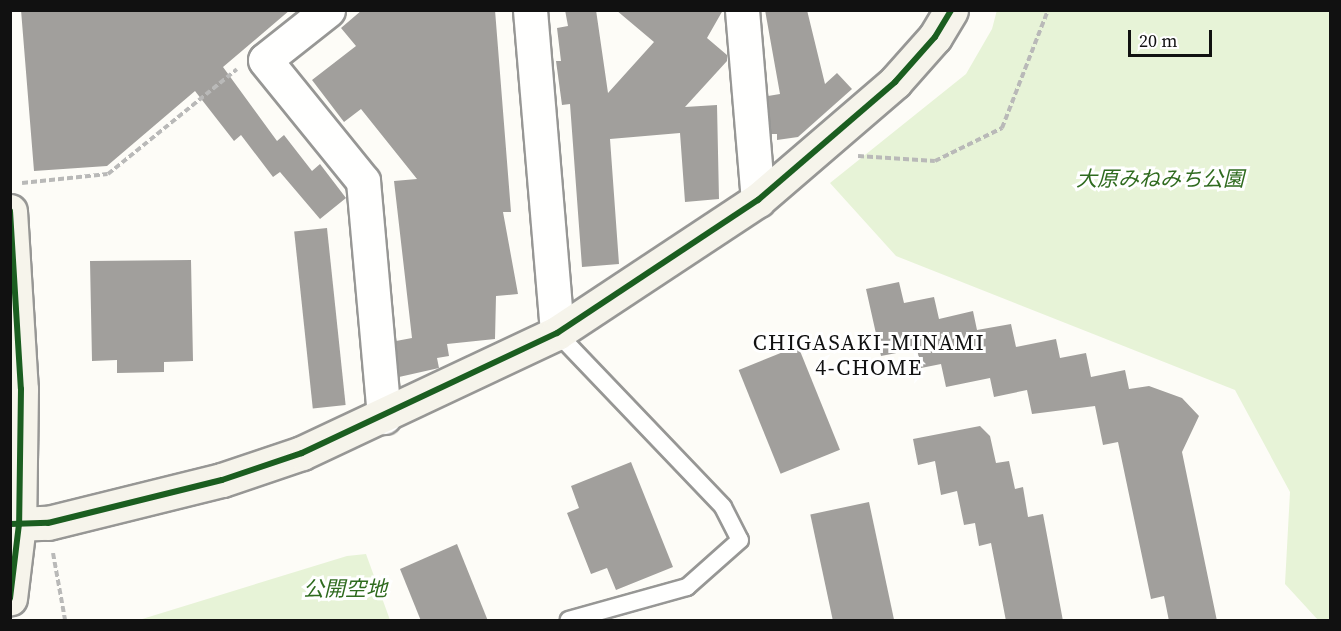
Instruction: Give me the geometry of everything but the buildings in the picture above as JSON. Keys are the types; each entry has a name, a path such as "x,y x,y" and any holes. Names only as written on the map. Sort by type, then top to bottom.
{"street":[{"path":"328,10 266,60 363,181 384,417"},
{"path":"530,10 557,333"},
{"path":"742,10 758,200"},
{"path":"26,524 222,480 302,453 384,417 557,333 758,200 895,82 935,37 951,10"},
{"path":"10,211 21,389 26,524 10,598"}],"lane":[{"path":"557,333 723,507 740,540 687,587 570,621"}],"path":[{"path":"849,155 935,161 1002,129 1048,10"},
{"path":"10,184 108,174 253,56 266,60"},
{"path":"26,524 65,621"}],"green space":[{"name":"大原みねみち公園","path":"997,10 1330,11 1330,620 1318,620 1285,584 1290,492 1235,390 896,256 830,183 966,74 992,29"},
{"name":"公開空地","path":"366,554 390,620 139,620 347,556"}],"cycle path":[{"path":"10,524 48,523 222,480 302,453 557,333 758,200 895,82 935,37 951,10"},
{"path":"10,211 21,389 19,524 10,598"}],"district":[{"name":"CHIGASAKI-MINAMI 4-CHOME","path":"869,354"}]}
